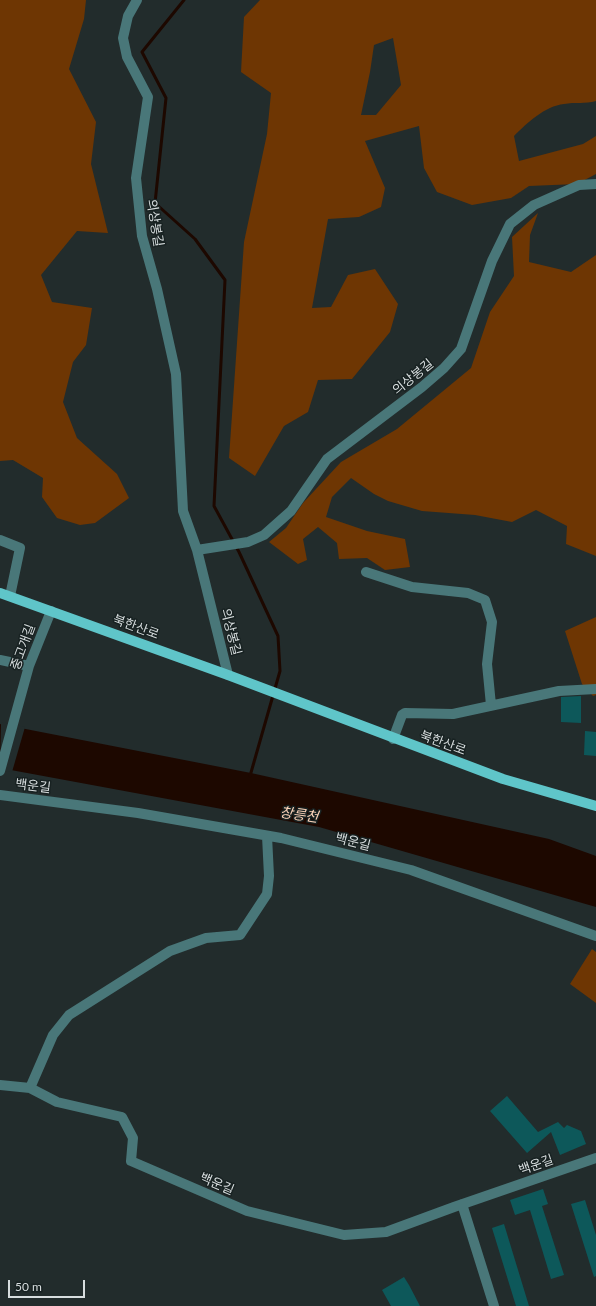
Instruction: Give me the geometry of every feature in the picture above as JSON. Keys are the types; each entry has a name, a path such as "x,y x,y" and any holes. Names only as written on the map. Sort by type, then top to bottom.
{"main road":[{"name":"북한산로","path":"5,594 228,675 393,739 503,779 596,806"}],"street":[{"name":"의상봉길","path":"137,0 128,16 123,38 127,57 148,97 136,178 142,236 157,289 176,374 183,510 197,550 228,675"},
{"name":"의상봉길","path":"197,550 248,542 264,535 291,511 327,459 422,387 444,368 461,349 492,261 510,224 534,205 579,185 596,184"},
{"path":"0,540 20,548 5,594"},
{"path":"366,572 412,587 468,593 485,600 492,622 487,664 491,705"},
{"name":"중고개길","path":"0,771 29,666 50,611"},
{"path":"0,660 29,666"},
{"path":"393,739 402,715 405,713 453,714 559,691 596,689"},
{"name":"백운길","path":"0,795 138,813 267,836 411,870 596,936"},
{"path":"30,1088 53,1035 69,1014 170,951 206,938 240,935 267,894 269,876 267,836"},
{"name":"백운길","path":"0,1085 30,1088 57,1102 122,1117 133,1138 131,1161 247,1211 344,1234 386,1232 596,1158"},
{"path":"462,1204 494,1306"}],"shaded area":[{"path":"0,0 86,0 84,19 69,69 96,122 91,164 108,233 77,231 41,275 52,302 92,308 86,345 73,362 63,402 77,438 117,474 129,498 95,523 80,525 57,518 42,497 43,478 13,460 0,461"},
{"path":"260,0 596,0 596,101 557,105 543,112 514,136 519,161 583,144 596,136 596,174 577,184 529,186 511,198 472,205 437,192 424,168 419,126 365,141 385,188 381,207 359,217 328,219 312,308 331,307 348,275 375,269 398,304 390,332 352,379 318,380 308,412 284,426 255,476 229,458 244,242 267,134 271,93 241,72 244,17","holes":["393,38 401,85 376,115 361,115 374,45"]},
{"path":"538,213 530,235 529,262 571,272 596,255 596,556 566,544 567,526 536,510 512,522 475,515 422,511 388,501 374,494 351,478 332,497 326,517 367,531 405,539 410,567 385,570 367,558 339,559 337,543 318,527 303,539 307,560 298,564 269,542 286,528 303,503 341,462 397,429 471,368 490,312 514,276 512,237"},
{"path":"596,617 596,695 593,696 582,684 565,631"},
{"path":"592,949 596,952 596,1003 570,984"}],"water":[{"name":"창릉천","path":"0,724 251,773 549,839 596,856 596,907 319,827 0,768"}],"pier":[{"path":"1,722 25,727 12,772 0,770"}],"building":[{"path":"581,696 581,723 561,722 561,697"},
{"path":"585,731 596,732 596,756 584,755"},
{"path":"507,1096 538,1132 558,1122 564,1128 567,1125 581,1131 586,1144 560,1155 551,1132 527,1153 490,1111"},
{"path":"543,1189 548,1204 542,1206 564,1275 551,1279 530,1210 515,1215 510,1200"},
{"path":"585,1200 596,1235 596,1276 594,1277 571,1204"},
{"path":"504,1224 529,1306 516,1306 492,1228"},
{"path":"404,1277 420,1306 391,1306 382,1290"}],"waterway":[{"path":"184,0 142,52 166,98 155,203 195,239 225,280 214,506 239,552 278,636 280,671 250,776"}]}
